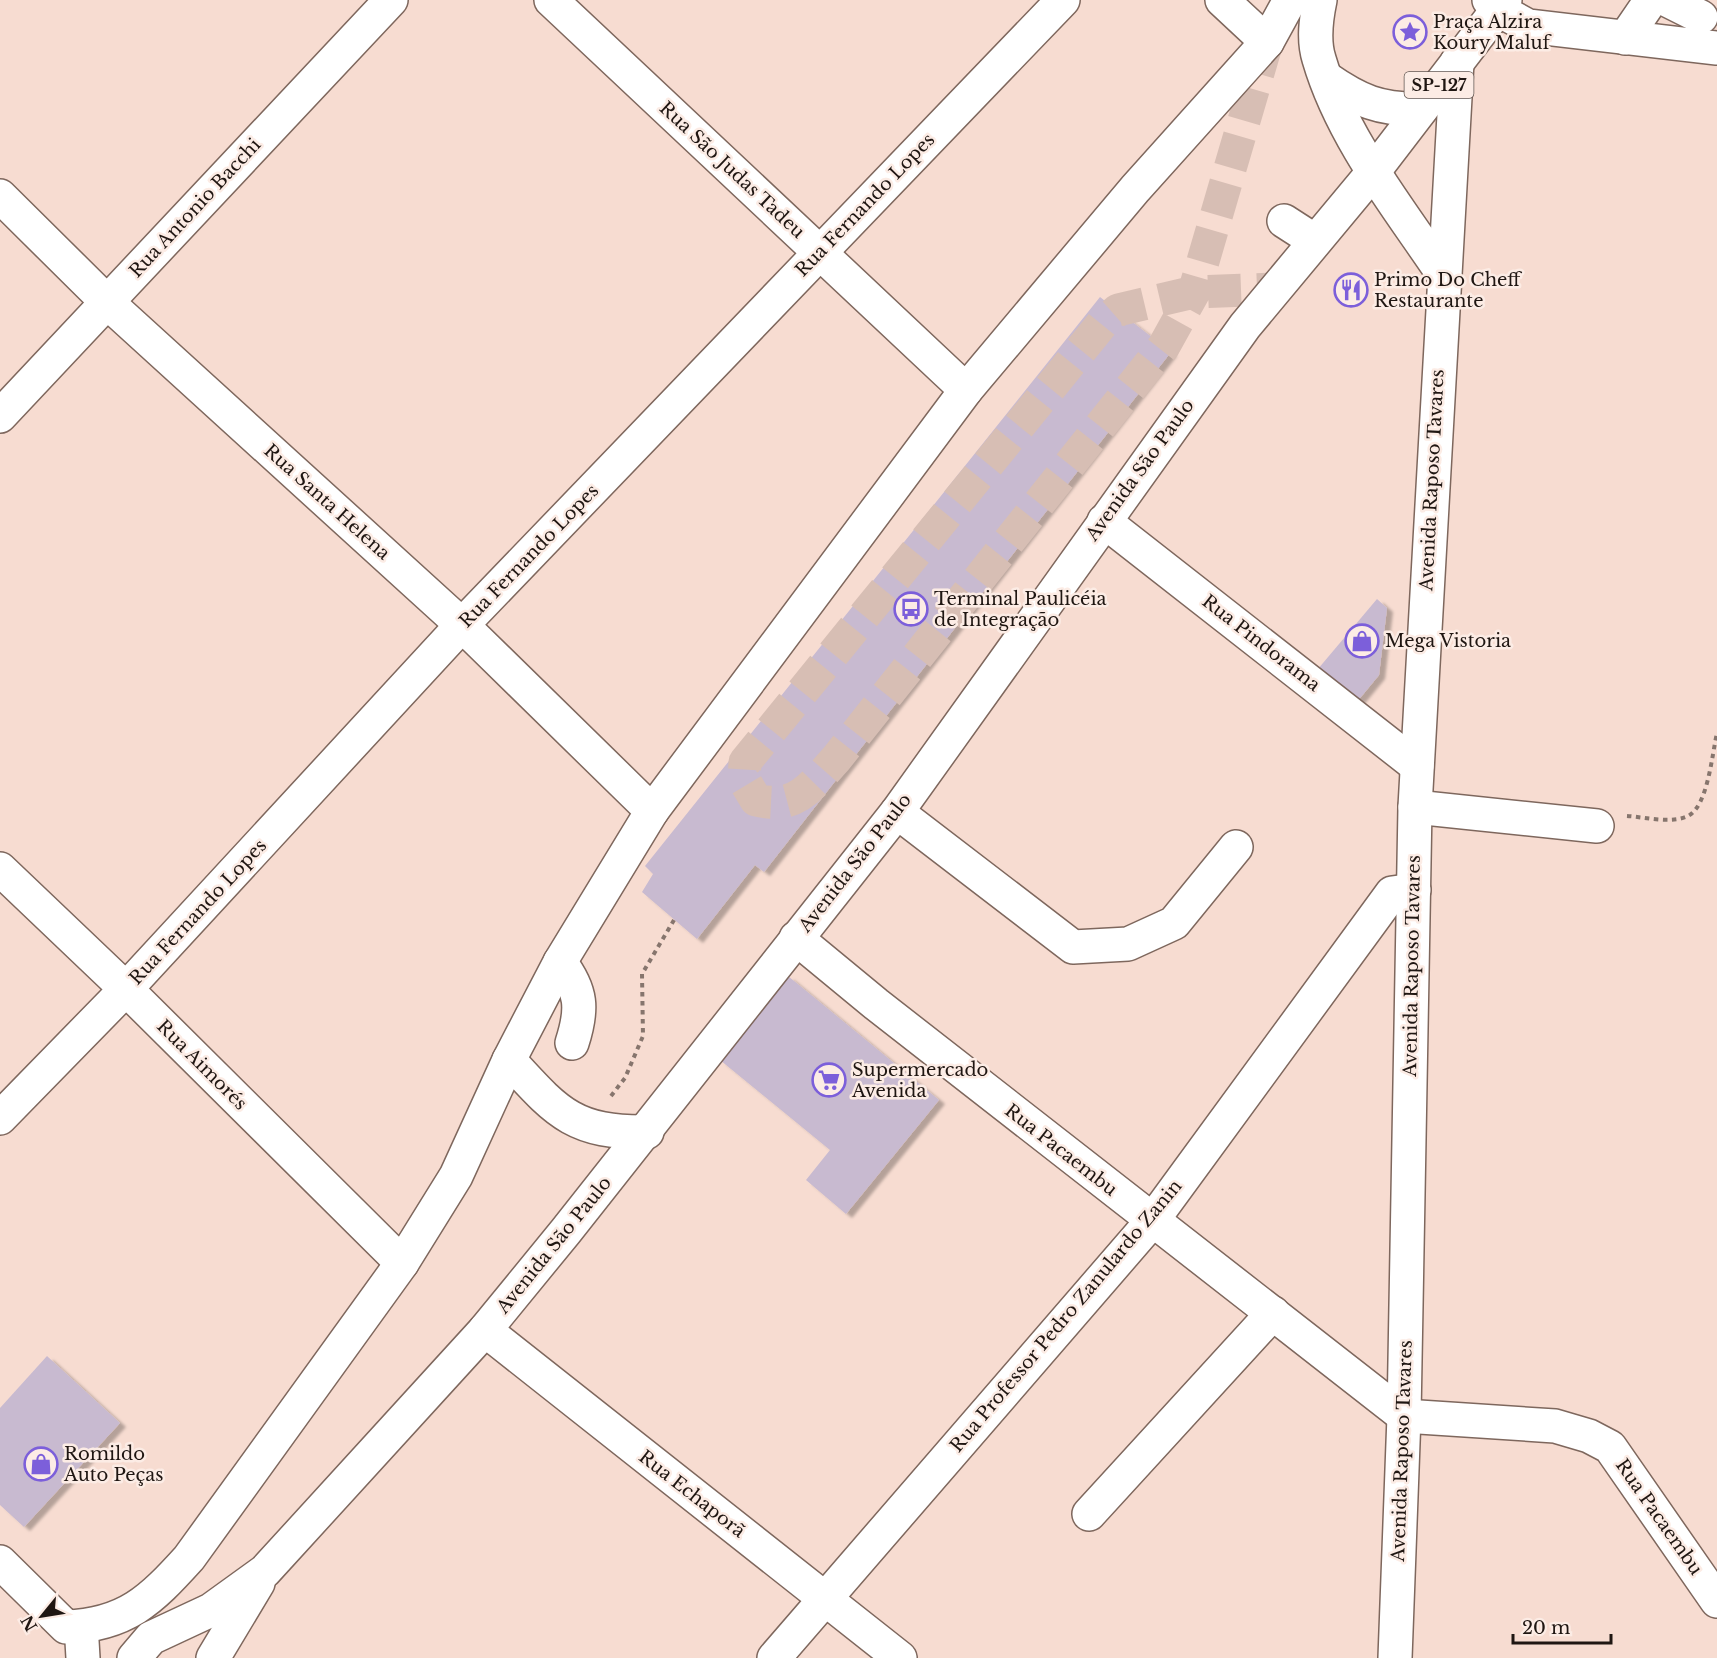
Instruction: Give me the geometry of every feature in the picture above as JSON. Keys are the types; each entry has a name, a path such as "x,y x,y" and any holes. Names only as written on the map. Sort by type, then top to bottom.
{"street":[{"name":"Rua Antonio Bacchi","path":"0,416 391,0"},
{"name":"Rua São Judas Tadeu","path":"551,0 966,390"},
{"name":"Rua Fernando Lopes","path":"0,1118 126,989 462,625 819,251 1063,0"},
{"path":"1222,0 1267,42"},
{"path":"0,1562 83,1646 108,1622 128,1614 157,1593 189,1558 402,1263 456,1176 509,1060 560,962 652,811 966,390 1135,189 1267,42 1290,0"},
{"path":"1320,0 1315,25 1318,58 1326,78 1348,126 1374,171 1443,274"},
{"path":"1626,38 1651,0"},
{"path":"1667,0 1701,17"},
{"path":"1497,3 1528,26 1717,48"},
{"name":"Avenida São Paulo","path":"134,1658 151,1638 211,1610 265,1571 485,1330 647,1132 796,938 897,812 1245,326 1374,171 1457,62 1497,3"},
{"name":"Avenida Raposo Tavares","path":"1395,1658 1404,1416 1415,807 1443,274 1457,62"},
{"path":"1326,78 1354,98 1397,110 1421,109"},
{"name":"Rua Santa Helena","path":"0,196 107,302 462,625 652,811"},
{"path":"1284,220 1315,241"},
{"name":"Rua Pindorama","path":"1104,521 1417,766"},
{"path":"1415,807 1597,826"},
{"path":"897,812 1073,947 1128,944 1173,922 1236,848"},
{"name":"Rua Aimorés","path":"0,869 126,989 402,1263"},
{"name":"Rua Professor Pedro Zanulardo Zanin","path":"774,1658 1152,1221 1392,893 1414,890"},
{"name":"Rua Pacaembu","path":"796,938 1152,1221 1404,1416 1555,1426 1589,1436 1610,1448 1626,1467 1717,1601"},
{"path":"560,962 570,975 580,1002 579,1020 572,1043"},
{"path":"509,1060 554,1108 589,1126 608,1130 647,1132"},
{"path":"1089,1514 1273,1313"},
{"name":"Rua Echaporã","path":"485,1330 900,1658"},
{"path":"213,1658 265,1571"}],"path":[{"path":"1597,826 1617,816 1675,819 1688,816 1701,805 1717,733"},
{"path":"589,1126 625,1078 643,1036 642,974 674,920"}],"building":[{"name":"Terminal Paulicéia de Integração","path":"1100,297 1171,352 764,872 755,865 697,939 642,892 653,874 645,866"},
{"name":"Mega Vistoria","path":"1377,599 1387,608 1379,675 1351,709 1312,676"},
{"name":"Supermercado Avenida","path":"788,976 939,1100 846,1214 806,1180 830,1150 720,1060"},
{"name":"Romildo Auto Peças","path":"47,1356 120,1423 24,1527 0,1505 0,1408"}],"tunnel":[{"path":"1267,42 1194,292 1164,346 819,778 793,799 783,802 756,800 744,780 745,762 1102,324 1118,310 1194,292 1274,289"}],"place":[{"name":"Praça Alzira Koury Maluf","path":"1410,32"},
{"name":"Primo Do Cheff Restaurante","path":"1351,290"},
{"name":"Terminal Paulicéia de Integração","path":"911,609"},
{"name":"Mega Vistoria","path":"1362,641"},
{"name":"Supermercado Avenida","path":"829,1080"},
{"name":"Romildo Auto Peças","path":"41,1464"}]}
